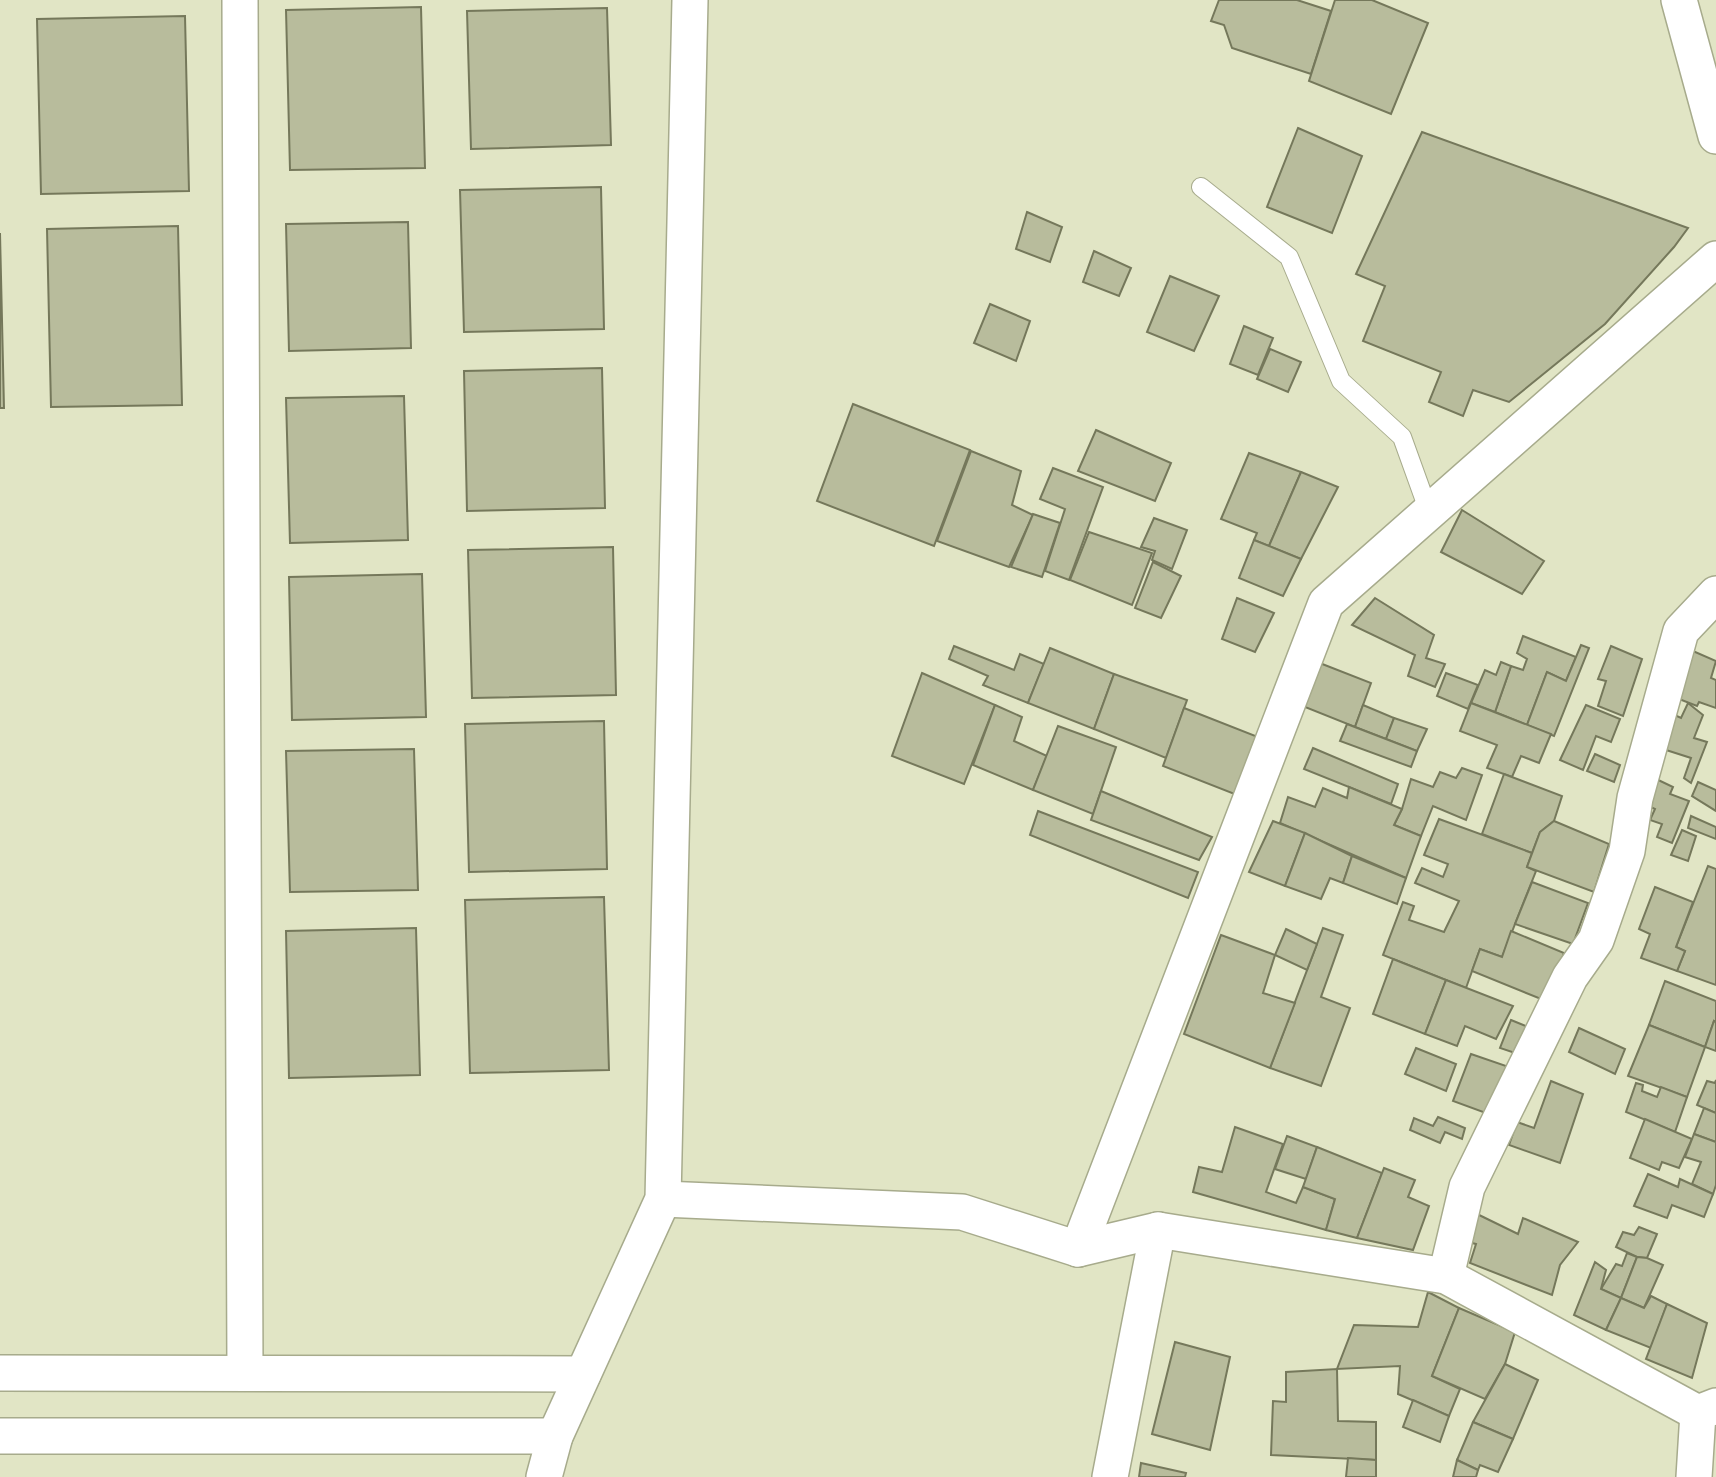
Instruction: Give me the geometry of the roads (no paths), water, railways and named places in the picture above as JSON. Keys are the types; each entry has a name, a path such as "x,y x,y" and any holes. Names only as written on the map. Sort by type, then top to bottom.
{"street":[{"path":"240,0 245,1373"},
{"path":"544,1477 555,1436 663,1199 690,0"},
{"path":"1679,0 1716,136"},
{"path":"1078,1249 1325,603 1716,259"},
{"path":"1446,1276 1467,1187 1570,977 1595,940 1627,851 1635,798 1681,631 1716,594"},
{"path":"663,1199 962,1212 1078,1249 1158,1230 1446,1276 1707,1409 1694,1477"},
{"path":"1110,1477 1158,1230"},
{"path":"0,1373 583,1374"},
{"path":"0,1436 555,1436"}],"lane":[{"path":"1201,187 1289,257 1341,381 1402,437 1429,512"}]}
